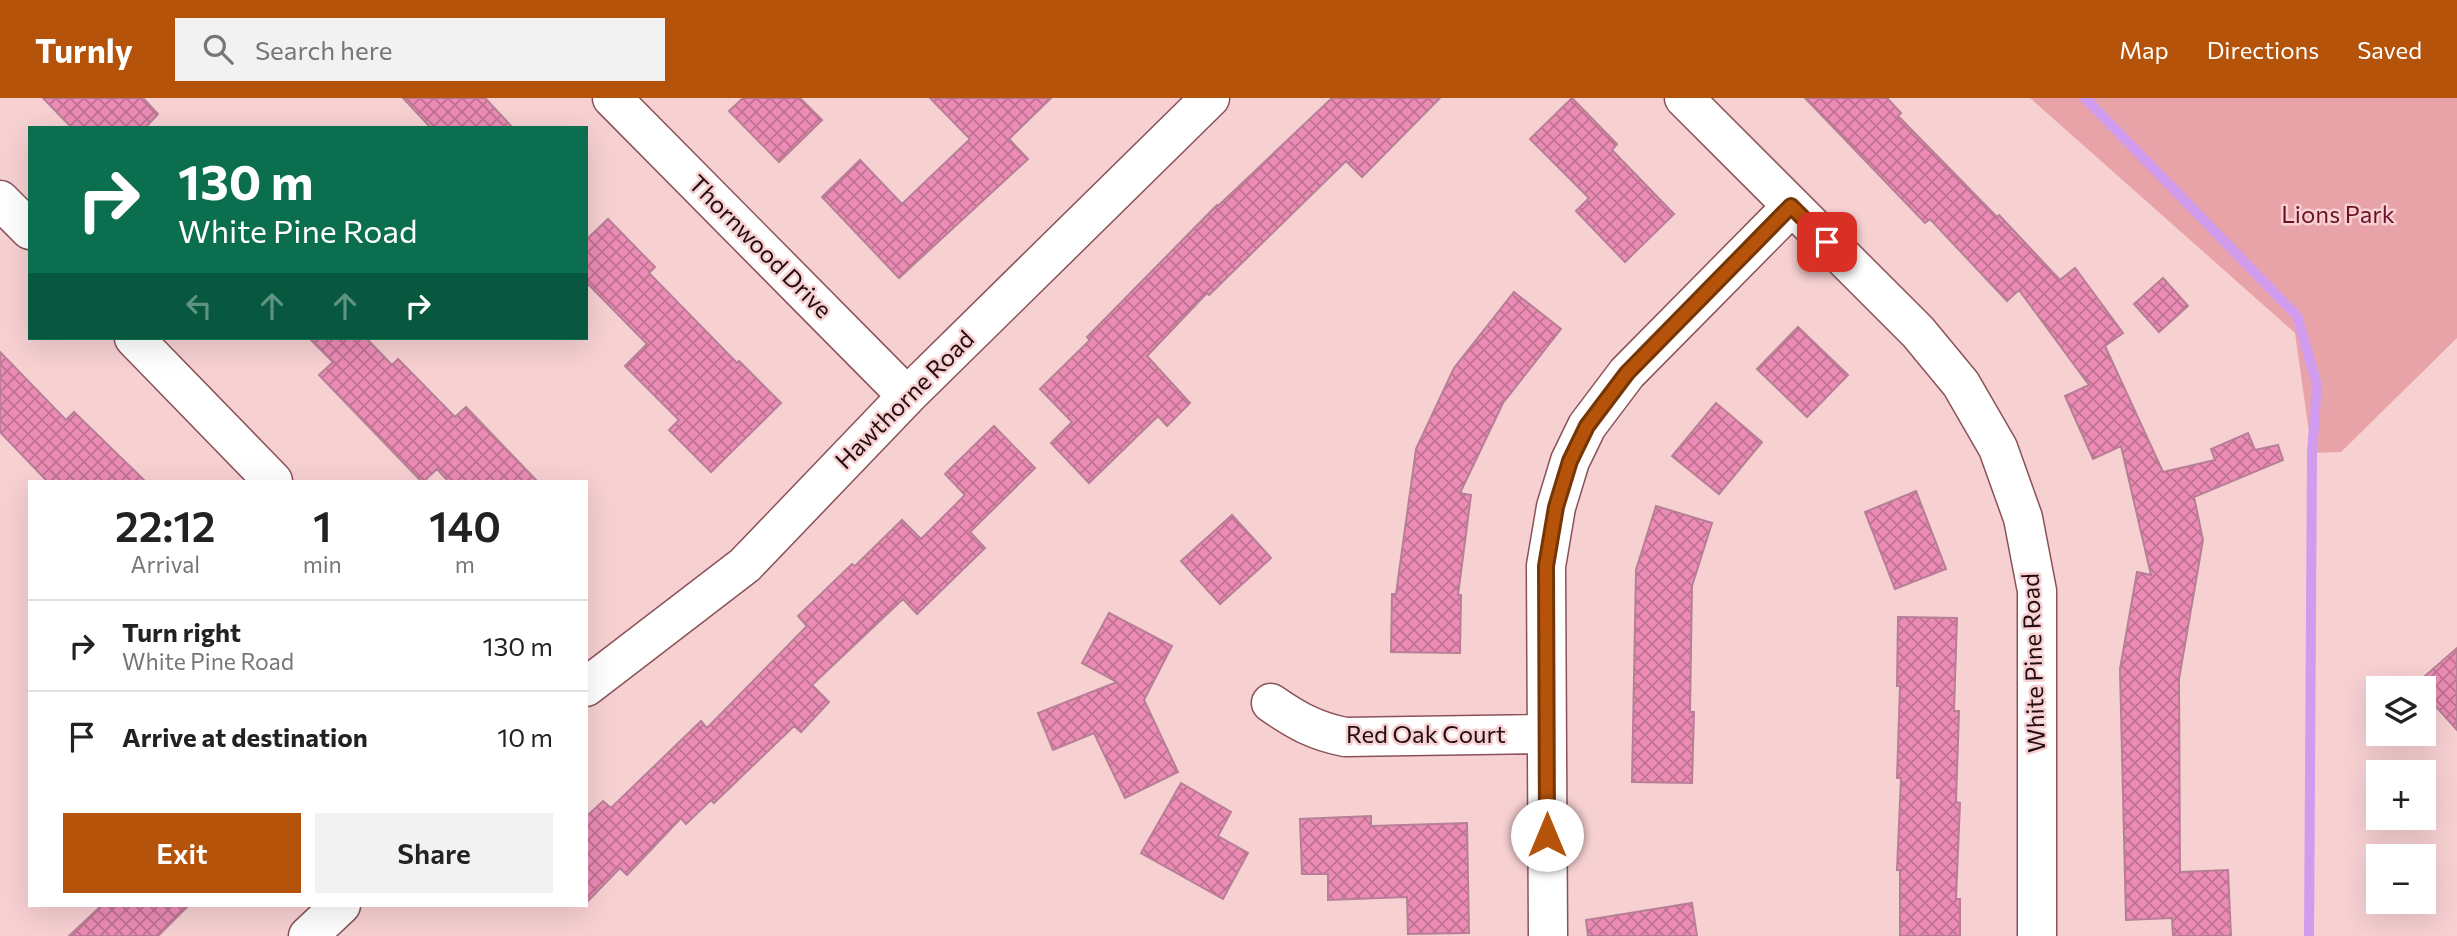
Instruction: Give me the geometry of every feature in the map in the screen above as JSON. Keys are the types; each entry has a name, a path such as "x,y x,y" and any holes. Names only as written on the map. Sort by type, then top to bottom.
{"street":[{"name":"Thornwood Drive","path":"612,98 908,396"},
{"name":"Hawthorne Road","path":"588,685 745,565 908,396 1210,98"},
{"name":"White Pine Road","path":"1684,98 1918,332 1961,384 1998,448 2024,518 2037,591 2037,936"},
{"path":"0,200 28,228"},
{"path":"1548,936 1546,566 1556,507 1570,461 1587,426 1627,373 1791,206"},
{"path":"136,340 272,480"},
{"name":"Red Oak Court","path":"1271,703 1318,731 1345,737 1547,734"},
{"path":"308,936 339,907"}],"green space":[{"name":"Lions Park","path":"2030,98 2457,98 2457,338 2341,452 2312,453 2295,333"}],"building":[{"path":"43,98 143,98 158,114 147,126 70,126"},
{"path":"403,98 485,98 511,126 429,126"},
{"path":"743,98 800,98 822,120 779,162 729,111"},
{"path":"930,98 1051,98 1009,139 1028,159 899,278 822,197 860,160 902,204 970,139"},
{"path":"1332,98 1440,98 1362,177 1346,161 1209,295 1207,293 1147,356 1190,403 1167,426 1158,416 1089,483 1051,443 1072,422 1040,389 1090,340 1087,337 1217,205"},
{"path":"1572,98 1617,144 1612,150 1674,214 1625,262 1576,211 1589,198 1530,139"},
{"path":"1805,98 1887,98 1901,113 1898,116 1997,217 1999,215 2060,280 2075,268 2123,333 2105,346 2163,472 2215,460 2211,449 2248,433 2255,450 2278,445 2283,460 2194,497 2203,540 2179,679 2180,872 2228,870 2231,936 2173,936 2172,918 2126,920 2120,669 2137,572 2151,575 2121,446 2093,459 2065,396 2089,385 2019,290 2007,301 1930,219 1925,223"},
{"path":"608,219 655,267 649,273 737,363 739,361 781,403 711,472 669,430 679,420 625,366 647,344 588,284 588,238"},
{"path":"2163,278 2188,306 2159,332 2134,304"},
{"path":"1514,292 1561,329 1503,403 1460,493 1471,495 1458,595 1461,595 1460,653 1391,652 1392,594 1396,594 1416,449 1454,368"},
{"path":"1798,327 1848,375 1807,417 1757,369"},
{"path":"311,340 368,340 392,365 398,359 455,417 466,407 536,480 447,480 437,469 425,480 420,480 319,375 333,362"},
{"path":"0,352 66,420 74,412 144,480 46,480 0,432"},
{"path":"1716,403 1762,442 1719,494 1672,456"},
{"path":"994,426 1035,468 970,532 985,548 917,614 903,599 812,685 829,702 801,732 794,726 714,803 711,800 686,824 681,818 627,875 620,868 588,901 588,815 603,801 611,808 701,721 707,728 807,626 798,616 902,520 921,539 965,495 945,474"},
{"path":"1916,491 1946,569 1895,589 1865,512"},
{"path":"1656,506 1712,523 1692,586 1692,783 1632,782 1636,570"},
{"path":"1232,515 1271,558 1220,604 1181,561"},
{"path":"1109,613 1172,646 1144,700 1178,772 1125,798 1094,733 1053,750 1038,713 1117,682 1082,663"},
{"path":"1898,617 1957,618 1954,711 1959,711 1956,802 1960,803 1956,899 1960,899 1960,936 1900,936 1900,870 1897,870 1901,778 1897,778 1900,686 1897,686"},
{"path":"2457,648 2457,730 2436,706 2436,676 2425,676"},
{"path":"1181,783 1231,812 1218,836 1248,853 1223,899 1141,853"},
{"path":"1371,816 1371,826 1467,823 1469,933 1408,934 1407,897 1328,900 1328,874 1302,874 1300,819"},
{"path":"1692,903 1697,936 1588,936 1586,920"},
{"path":"100,907 187,907 158,936 69,936"}],"waterway":[{"path":"2085,98 2297,316 2317,385 2312,453 2309,936"}],"route":[{"path":"1547,835 1546,566 1556,507 1570,461 1587,426 1627,373 1791,206 1827,242"}]}
